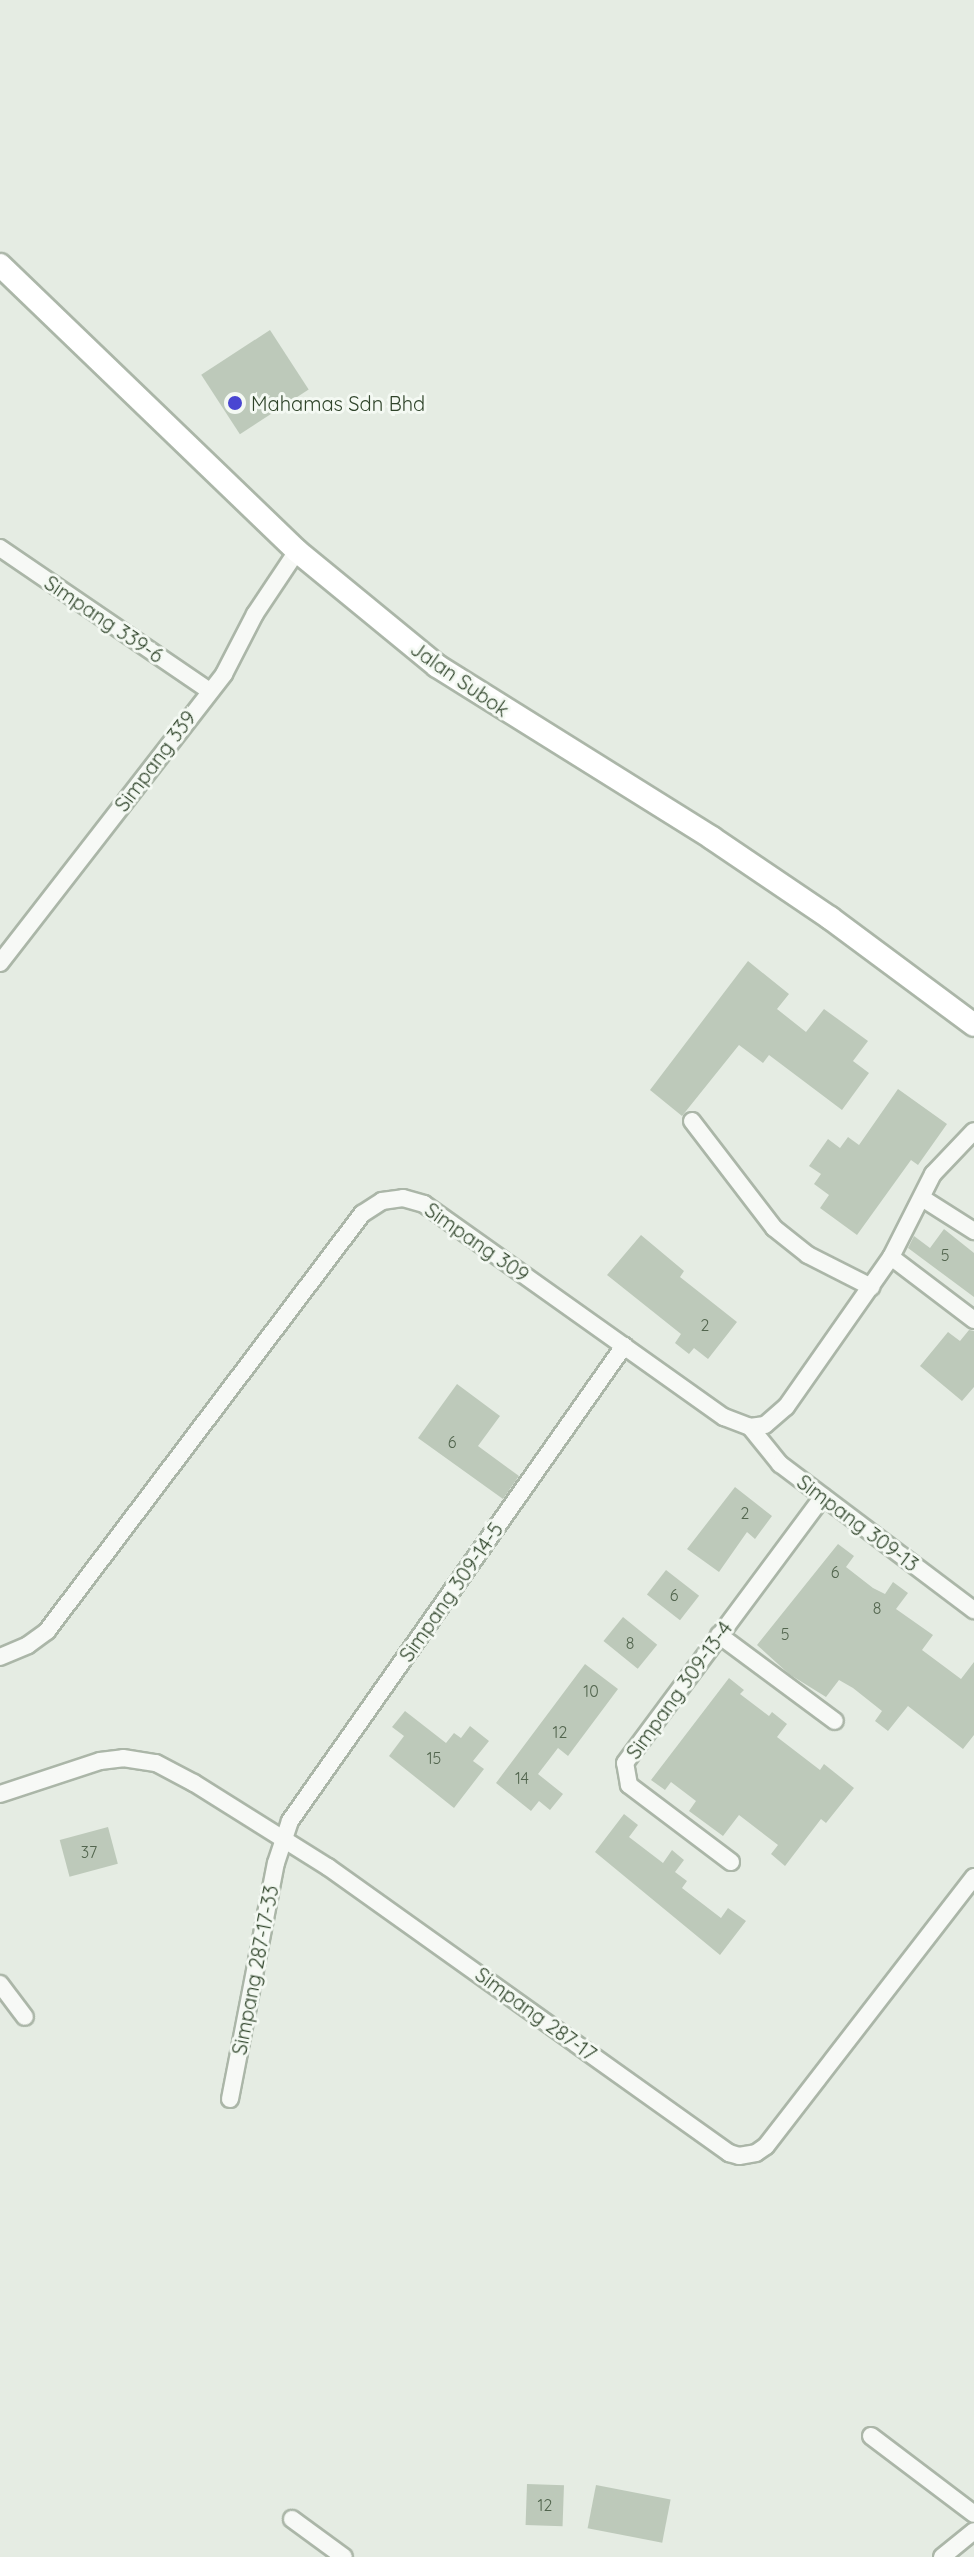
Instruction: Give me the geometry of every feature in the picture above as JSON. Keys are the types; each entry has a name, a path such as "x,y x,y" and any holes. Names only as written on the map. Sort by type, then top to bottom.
{"main road":[{"name":"Jalan Subok","path":"0,265 297,551 437,666 712,838 830,918 974,1025"}],"street":[{"name":"Simpang 339-6","path":"0,548 208,690"},
{"name":"Simpang 339","path":"0,963 208,690 224,674 255,614 297,551"},
{"path":"692,1121 774,1228 808,1255 871,1287"},
{"path":"750,1427 765,1425 786,1407 891,1257 933,1174 974,1131"},
{"name":"Simpang 309","path":"0,1657 28,1645 47,1631 362,1214 382,1201 403,1198 424,1204 724,1417 750,1427"},
{"path":"922,1198 974,1231"},
{"path":"891,1257 974,1320"},
{"name":"Simpang 309-14-5","path":"283,1841 290,1821 624,1346"},
{"name":"Simpang 309-13","path":"750,1427 780,1464 974,1610"},
{"name":"Simpang 309-13-4","path":"731,1862 629,1785 624,1770 628,1756 823,1496"},
{"path":"719,1635 835,1721"},
{"name":"Simpang 287-17","path":"0,1794 100,1761 140,1759 156,1763 194,1783 328,1867 729,2153 739,2156 756,2153 766,2146 974,1877"},
{"name":"Simpang 287-17-33","path":"230,2099 283,1841"},
{"path":"0,1984 25,2017"},
{"path":"871,2436 974,2514"},
{"path":"292,2519 344,2557"},
{"path":"942,2557 974,2531"}],"building":[{"path":"270,330 309,390 240,434 201,375"},
{"path":"748,961 789,994 777,1009 806,1032 824,1009 868,1041 853,1061 869,1073 842,1110 769,1055 763,1063 739,1045 682,1116 650,1090"},
{"path":"898,1089 947,1124 918,1165 911,1160 857,1235 820,1208 829,1195 814,1184 821,1174 809,1166 828,1139 840,1148 848,1137 859,1145"},
{"path":"944,1229 974,1253 974,1297 908,1248 914,1236 930,1248"},
{"path":"641,1235 684,1271 680,1277 737,1322 708,1359 694,1348 689,1354 675,1343 681,1334 607,1275"},
{"path":"969,1330 974,1331 974,1387 962,1401 920,1366 948,1332 960,1341"},
{"path":"457,1384 500,1416 478,1446 519,1476 503,1499 418,1438"},
{"path":"735,1487 772,1516 755,1539 747,1532 719,1572 687,1549"},
{"path":"838,1544 854,1556 846,1567 873,1588 885,1594 893,1582 908,1593 896,1609 933,1635 922,1650 961,1679 974,1662 974,1735 963,1749 908,1706 888,1731 875,1721 882,1711 853,1688 839,1680 826,1697 789,1674 757,1645"},
{"path":"666,1570 699,1596 680,1620 647,1594"},
{"path":"623,1617 657,1645 638,1669 603,1641"},
{"path":"585,1664 618,1689 568,1756 558,1748 538,1774 563,1794 550,1810 539,1801 531,1811 496,1783"},
{"path":"729,1678 744,1690 740,1694 769,1716 772,1712 787,1724 777,1737 820,1770 824,1764 854,1788 826,1823 821,1819 785,1866 771,1854 778,1845 739,1815 723,1836 689,1811 696,1801 671,1782 665,1790 651,1780"},
{"path":"405,1711 446,1743 454,1733 461,1738 470,1726 489,1741 473,1761 484,1769 454,1808 389,1756 404,1736 392,1727"},
{"path":"624,1814 638,1825 629,1837 663,1863 672,1850 684,1860 675,1872 687,1881 682,1888 721,1918 728,1908 746,1921 720,1955 595,1852"},
{"path":"108,1827 118,1864 70,1877 60,1840"},
{"path":"527,2484 564,2485 563,2526 526,2525"},
{"path":"596,2485 671,2500 662,2543 588,2528"}],"place":[{"name":"Mahamas Sdn Bhd","path":"235,403"}]}
